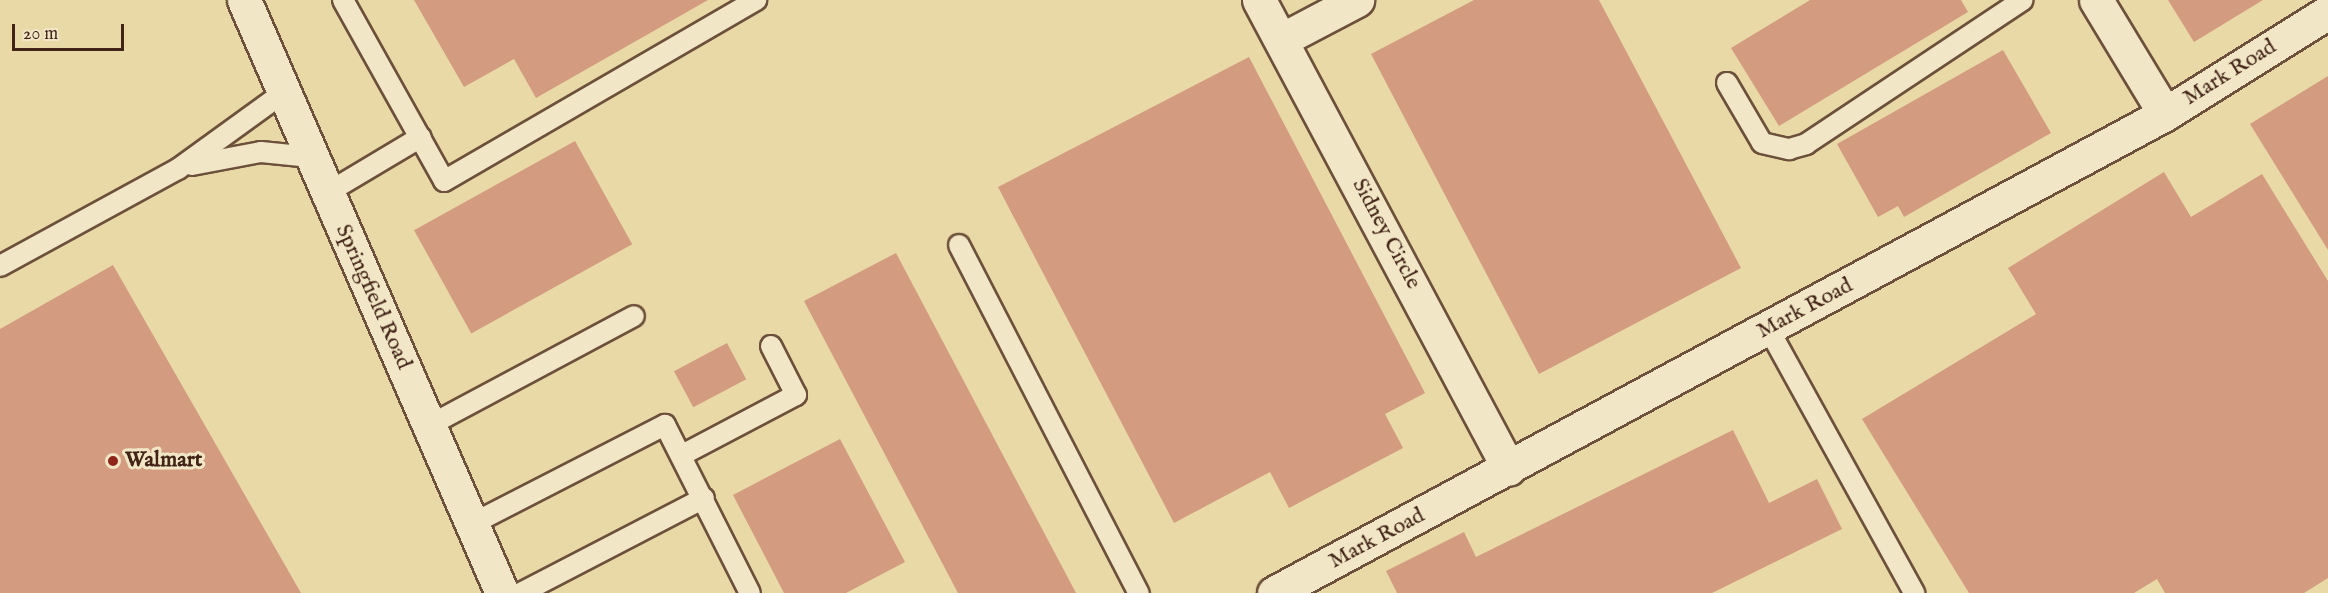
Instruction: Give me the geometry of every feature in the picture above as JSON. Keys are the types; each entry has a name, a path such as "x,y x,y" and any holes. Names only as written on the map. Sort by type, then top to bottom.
{"street":[{"name":"Springfield Road","path":"244,0 502,593"},
{"name":"Sidney Circle","path":"1259,0 1283,39 1509,468"},
{"path":"1283,39 1357,0"},
{"path":"2096,0 2165,114"},
{"name":"Mark Road","path":"1274,593 2165,114 2328,12"}],"lane":[{"path":"344,0 444,181 756,0"},
{"path":"1727,83 1762,143 1789,148 1806,144 2023,0"},
{"path":"0,266 178,169 283,93"},
{"path":"327,193 421,137"},
{"path":"178,169 261,152 311,157"},
{"path":"959,244 1139,593"},
{"path":"430,425 634,316"},
{"path":"1768,328 1914,593"},
{"path":"682,455 796,395 771,346"},
{"path":"472,524 665,425 704,498 750,593"},
{"path":"521,593 704,498"}],"building":[{"path":"414,0 708,0 536,98 514,59 464,87"},
{"path":"1474,0 1599,0 1741,268 1539,374 1371,54"},
{"path":"1810,0 1961,0 1968,12 1779,126 1731,48"},
{"path":"2168,0 2263,0 2194,42"},
{"path":"2003,50 2051,133 1904,217 1898,206 1878,217 1837,144"},
{"path":"1249,57 1425,393 1385,414 1403,448 1289,508 1270,472 1174,523 998,187"},
{"path":"2328,76 2328,250 2250,124"},
{"path":"575,141 632,244 471,333 414,230"},
{"path":"2164,172 2191,217 2262,174 2328,281 2328,578 2304,593 2165,593 2157,579 2134,593 1969,593 1862,419 2036,314 2008,268"},
{"path":"896,253 1076,593 958,593 804,301"},
{"name":"Walmart","path":"113,265 301,593 0,593 0,329"},
{"path":"727,343 746,379 693,407 674,371"},
{"path":"1733,430 1769,503 1817,479 1842,529 1712,593 1397,593 1386,571 1464,532 1476,557"},
{"path":"840,439 905,562 846,593 784,593 733,495"}],"place":[{"name":"Walmart","path":"113,461"}]}
